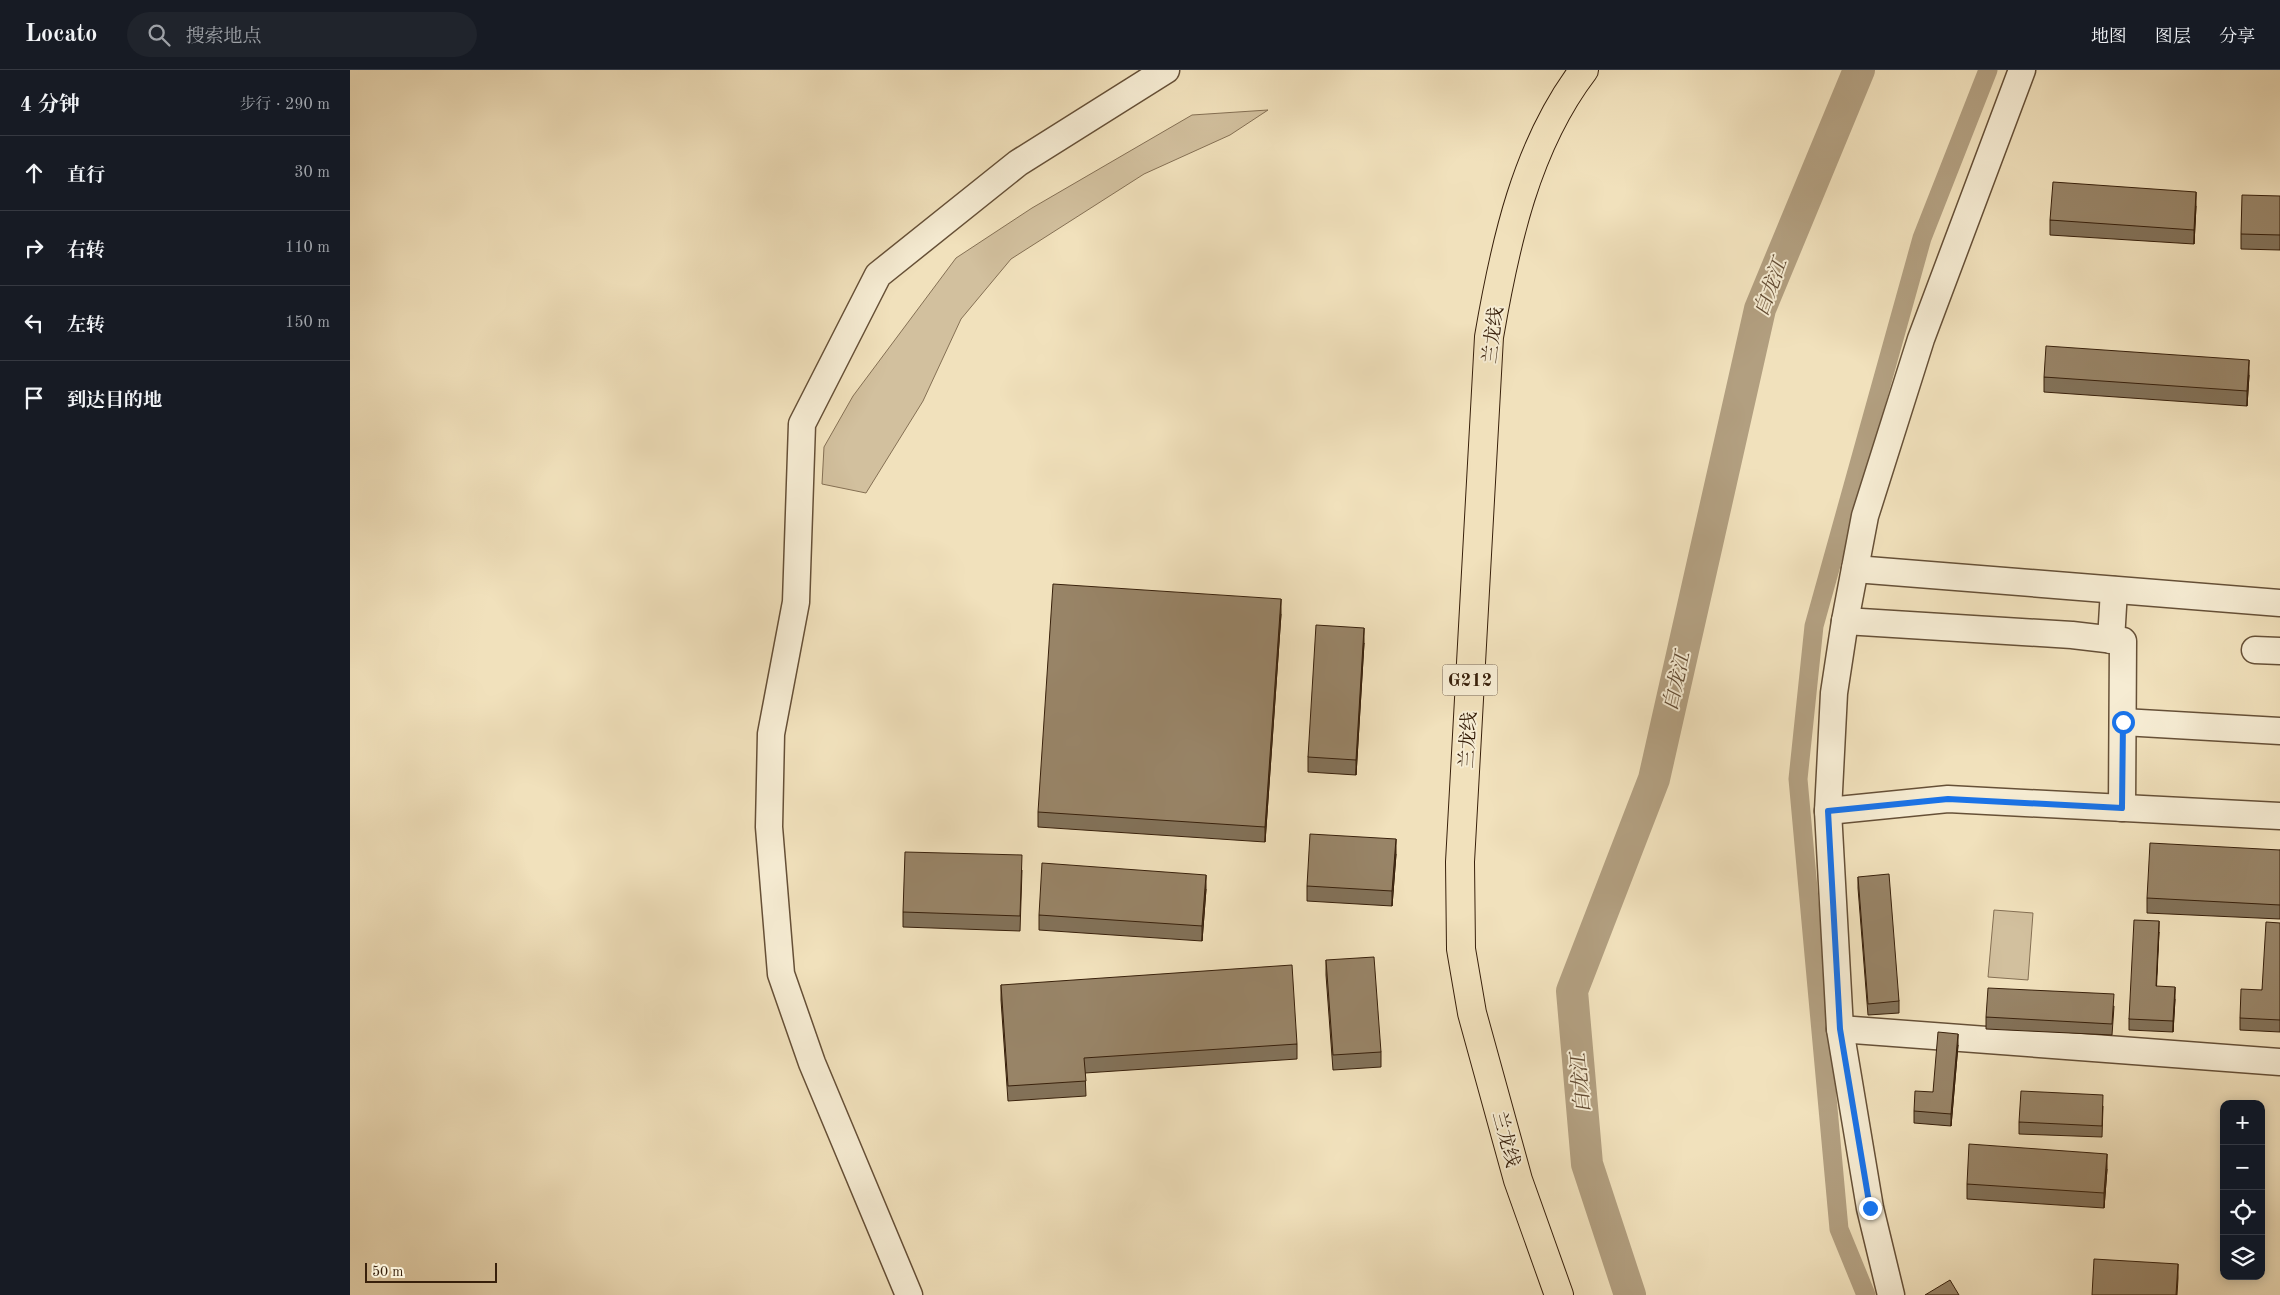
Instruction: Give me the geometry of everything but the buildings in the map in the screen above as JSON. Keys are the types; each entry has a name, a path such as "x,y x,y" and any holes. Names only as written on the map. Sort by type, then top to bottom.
{"highway":[{"name":"兰龙线","path":"1559,1295 1518,1180 1472,1013 1461,949 1460,862 1489,337 1498,283 1527,174 1568,91 1584,70"}],"street":[{"path":"909,1295 812,1063 781,974 769,827 771,734 796,602 802,424 878,275 1018,163 1166,70"},
{"path":"1891,1295 1870,1208 1840,1029 1828,811 1834,693 1845,621 1866,516 1921,340 2022,70"},
{"path":"1856,569 2280,603"},
{"path":"2111,640 2114,590"},
{"path":"1845,621 2072,635 2123,641 2122,808"},
{"path":"2123,722 2280,731"},
{"path":"1828,811 1948,799 2280,816"},
{"path":"1840,1029 2280,1062"}],"shaded area":[{"path":"1268,110 1230,135 1144,174 1011,259 961,319 923,401 866,493 822,484 824,447 853,396 956,258 1032,208 1192,115"},
{"path":"1994,910 2033,913 2028,980 1988,977"}],"waterway":[{"name":"白龙江","path":"1630,1295 1587,1164 1572,991 1654,779 1760,309 1859,70"},
{"path":"1866,1295 1839,1229 1798,779 1814,626 1922,238 1988,70"}],"route":[{"path":"1870,1208 1840,1029 1828,811 1948,799 2122,808 2123,722"}]}
